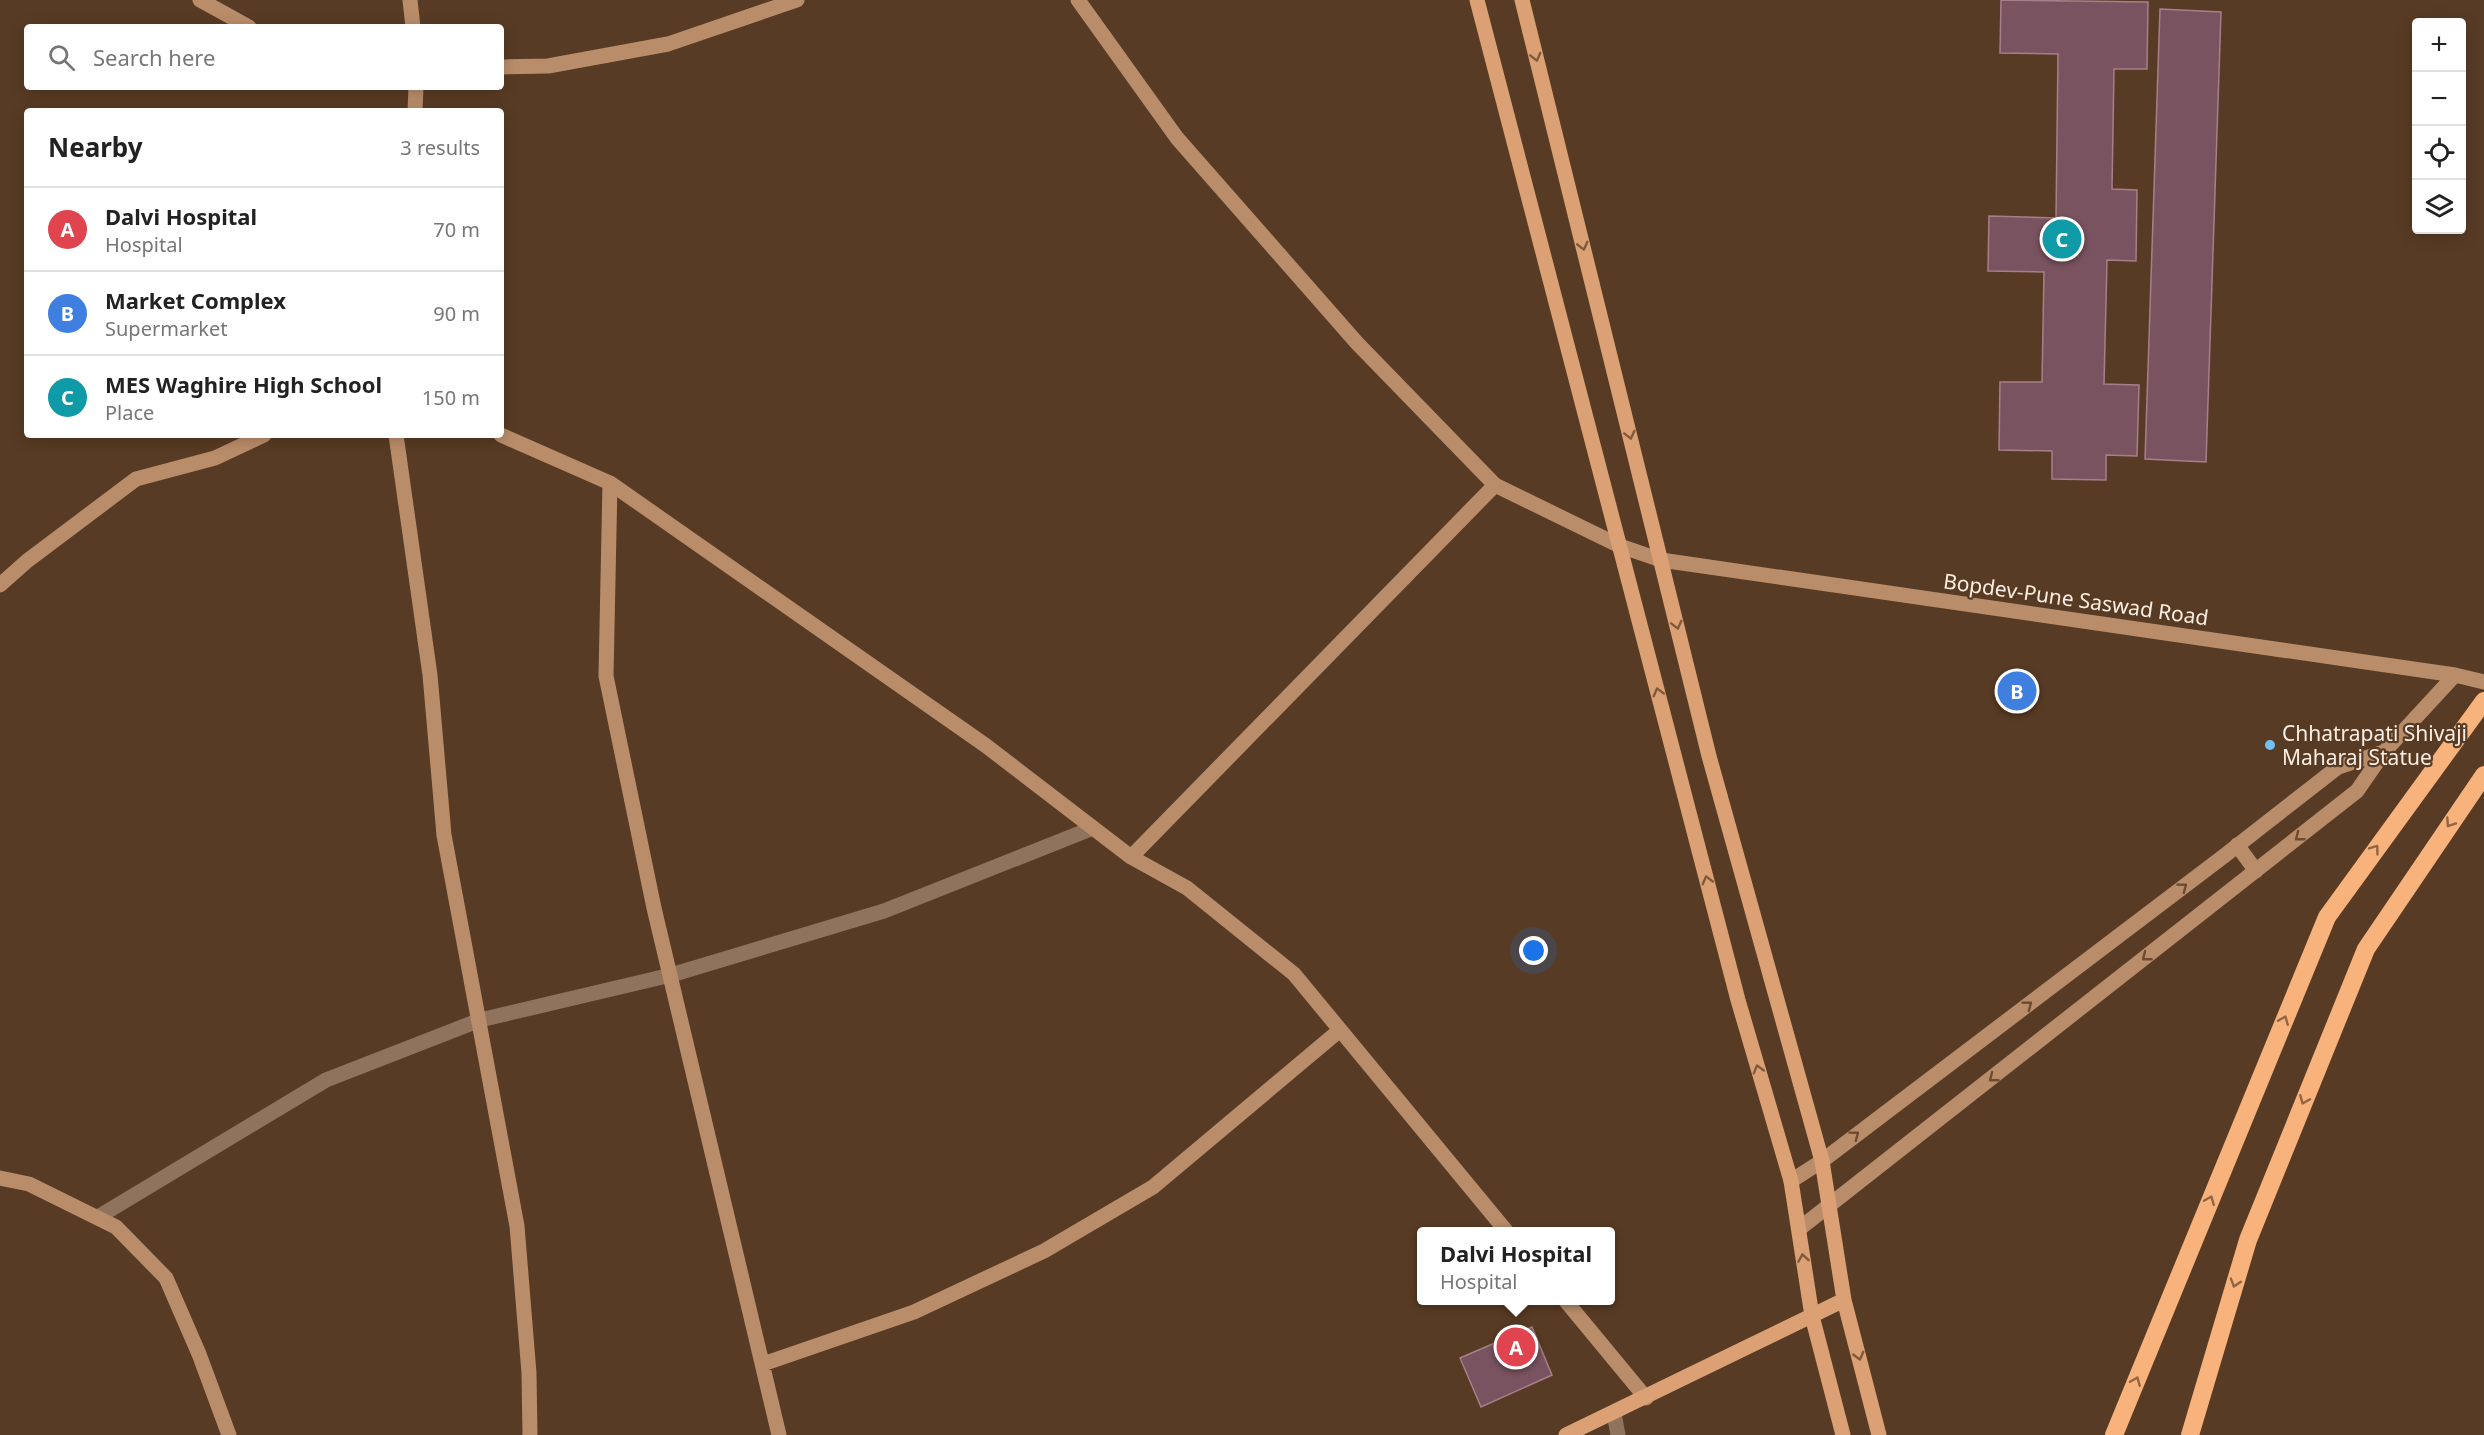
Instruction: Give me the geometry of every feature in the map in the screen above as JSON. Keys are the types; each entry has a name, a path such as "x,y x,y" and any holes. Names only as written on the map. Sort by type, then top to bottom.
{"highway":[{"path":"2114,1435 2327,916 2484,701"},
{"path":"2190,1435 2248,1240 2366,949 2484,775"}],"main road":[{"path":"1477,0 1738,1000 1791,1181 1812,1316 1843,1435"},
{"path":"1522,0 1709,756 1821,1161 1844,1300 1879,1435"},
{"path":"1566,1435 1844,1300"}],"street":[{"path":"200,0 244,24"},
{"path":"410,0 412,24"},
{"path":"504,67 548,66 668,44 797,0"},
{"path":"1078,0 1177,138 1357,342 1495,485 1131,857"},
{"path":"415,108 416,90"},
{"path":"504,436 610,483 985,744 1131,857 1187,888 1294,974 1503,1227"},
{"path":"0,585 27,561 136,479 215,458 258,438"},
{"path":"396,438 430,675 444,835 517,1226 529,1372 530,1435"},
{"path":"610,483 606,676 654,908 779,1435"},
{"name":"Bopdev-Pune Saswad Road","path":"1495,485 1620,546 1661,561 2455,675 2484,682"},
{"path":"1799,1229 2357,791 2384,752 2455,675"},
{"path":"1791,1181 1821,1161 2338,767 2384,752"},
{"path":"98,1217 326,1080 480,1020 671,975 884,911 1093,828"},
{"path":"2237,845 2256,871"},
{"path":"763,1364 914,1312 1044,1251 1153,1187 1340,1030"},
{"path":"0,1178 29,1184 116,1227 166,1278 199,1354 229,1435"},
{"path":"1569,1305 1646,1398"},
{"path":"1614,1413 1618,1435"}],"building":[{"path":"2001,0 2148,2 2147,69 2114,69 2112,189 2137,190 2136,261 2107,260 2104,384 2139,385 2137,456 2106,455 2106,480 2052,479 2052,451 1999,450 2000,382 2042,382 2044,272 1988,271 1989,216 2056,218 2058,54 2000,53"},
{"path":"2160,9 2221,12 2206,462 2145,459"},
{"path":"1532,1327 1552,1375 1481,1407 1460,1358"}],"place":[{"name":"MES Waghire High School","path":"2062,239"},
{"name":"Market Complex","path":"2017,691"},
{"name":"Chhatrapati Shivaji Maharaj Statue","path":"2270,745"},
{"name":"Dalvi Hospital","path":"1516,1347"}]}
